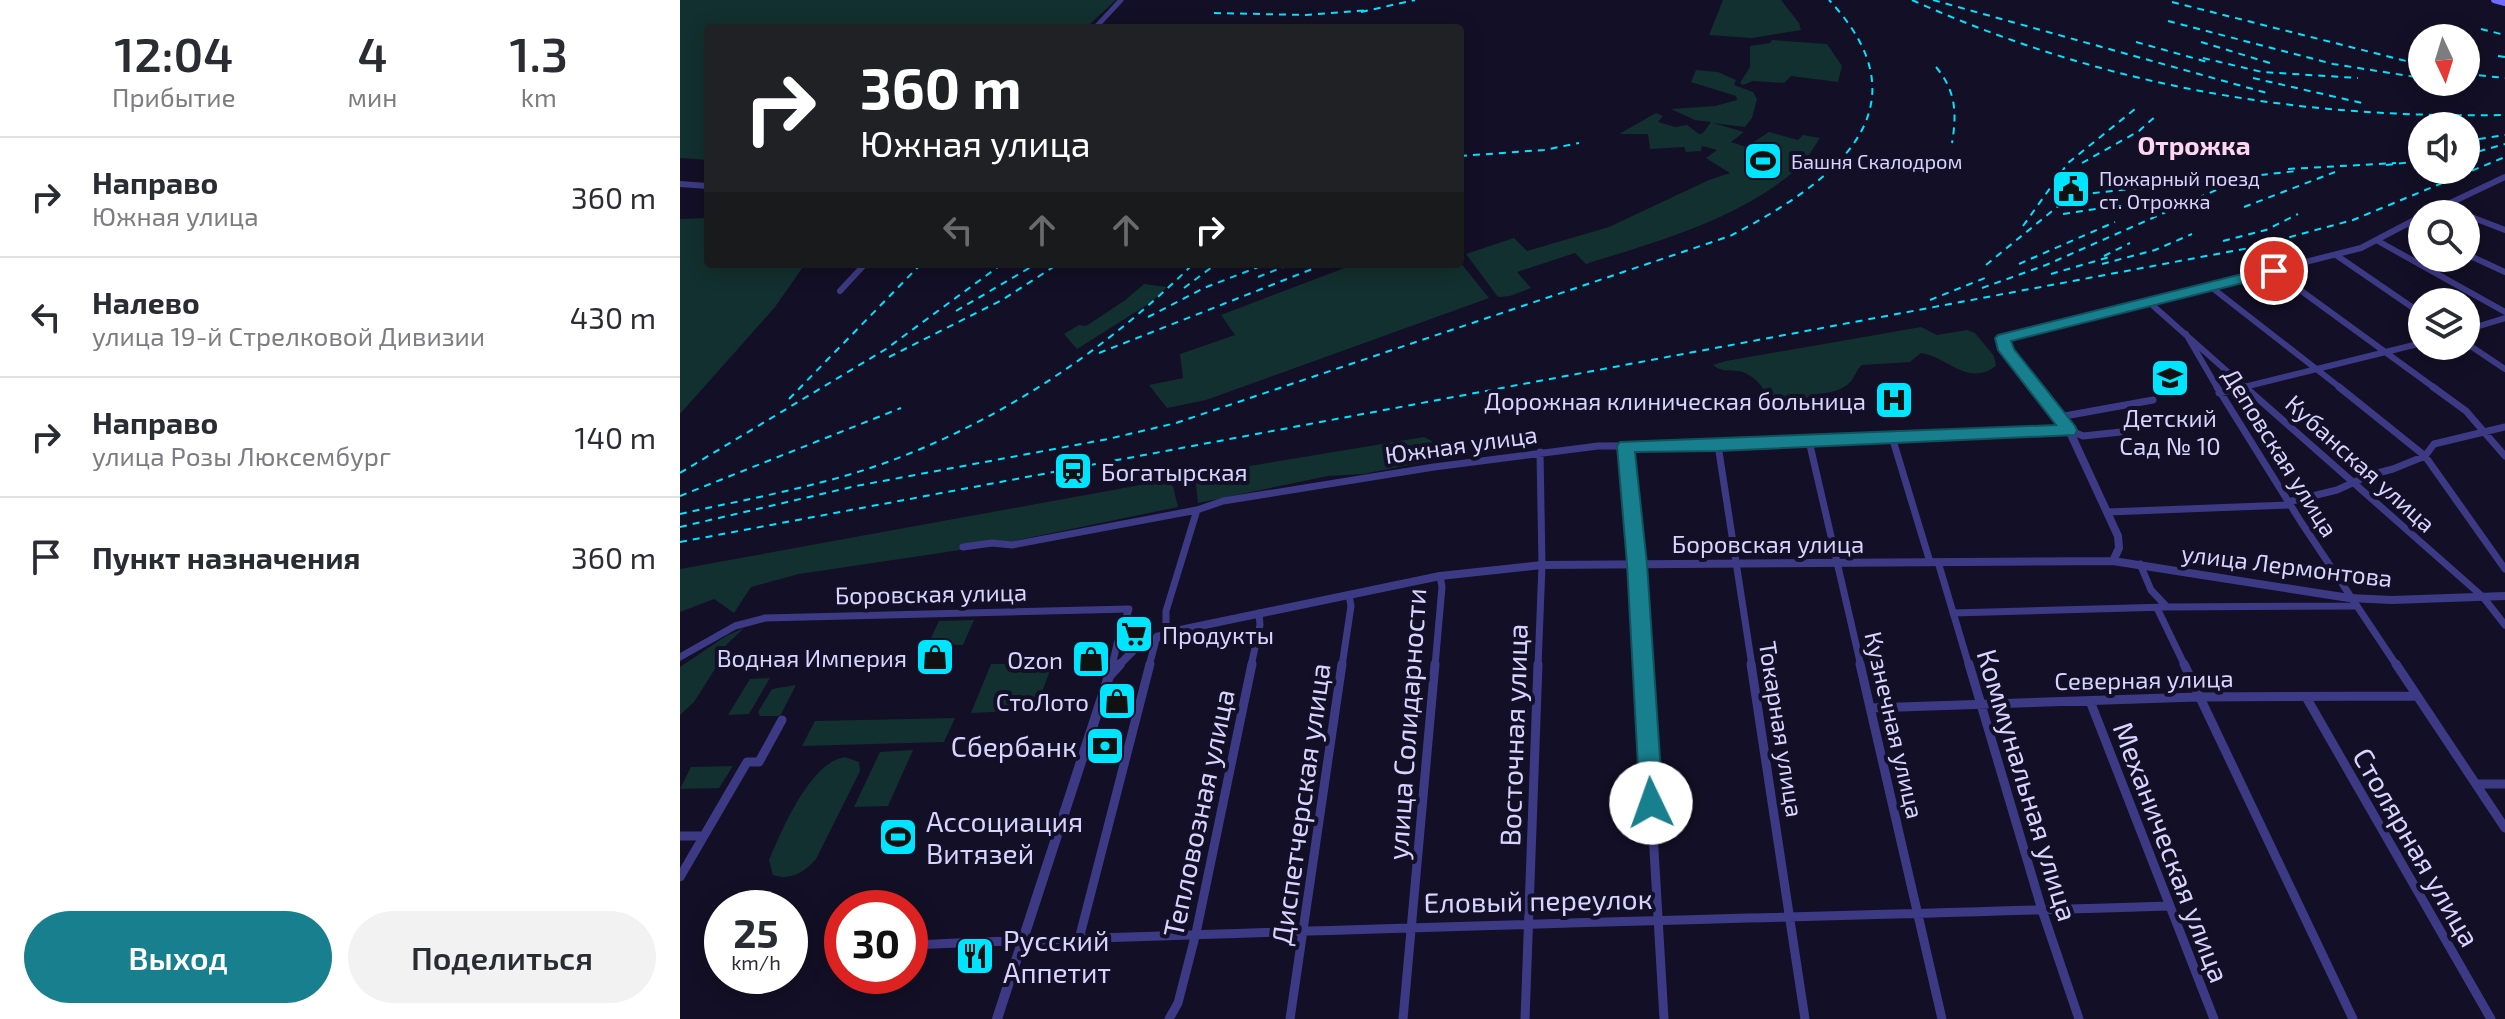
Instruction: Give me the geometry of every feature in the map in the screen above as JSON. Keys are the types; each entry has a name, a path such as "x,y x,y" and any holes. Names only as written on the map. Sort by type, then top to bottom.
{"main road":[{"path":"2495,0 2505,4"}],"street":[{"path":"1099,24 1121,0"},
{"path":"2454,200 2505,177"},
{"path":"680,184 704,186"},
{"path":"2480,220 2505,230"},
{"path":"2113,561 2119,541 2069,430 2006,350 2002,340 2336,255 2378,241 2408,224"},
{"path":"2378,241 2505,312"},
{"path":"2336,255 2408,304"},
{"path":"2480,260 2505,272"},
{"path":"840,291 861,268"},
{"path":"2274,271 2466,411 2505,456"},
{"path":"2211,287 2425,456 2505,569"},
{"name":"Кубанская улица","path":"2150,303 2483,597 2505,625"},
{"path":"2480,326 2505,318"},
{"name":"Деповская улица","path":"2186,334 2288,503 2505,828"},
{"path":"2219,393 2408,346"},
{"path":"2480,352 2505,369"},
{"path":"2059,417 2153,400"},
{"path":"2108,512 2288,503 2357,483 2370,475 2425,456 2434,444 2505,427"},
{"name":"Южная улица","path":"963,547 992,543 1012,545 1197,510 1223,501 1540,452 1626,446 2069,430 2083,436 2121,432"},
{"name":"Коммунальная улица","path":"1892,437 1953,613 2042,910 2079,1019"},
{"name":"Кузнечная улица","path":"1809,441 1942,1019"},
{"name":"Токарная улица","path":"1718,445 1805,1019"},
{"path":"1626,446 1637,564 1664,1019"},
{"name":"Восточная улица","path":"1525,1019 1542,565 1540,452"},
{"path":"1079,939 1166,611 1197,510"},
{"name":"Боровская улица","path":"680,657 751,620 797,617 1129,609 1117,644 1143,642 1259,613 1440,576 1542,565 2113,561"},
{"name":"улица Лермонтова","path":"2113,561 2352,602 2505,596"},
{"path":"2140,564 2162,608 2197,697 2353,1019"},
{"name":"улица Солидарности","path":"1403,1019 1442,587 1440,576"},
{"name":"Диспетчерская улица","path":"1290,1019 1351,606 1349,595"},
{"path":"1953,613 2352,602"},
{"name":"Тепловозная улица","path":"1169,1019 1178,1003 1196,933 1260,625 1259,613"},
{"name":"Боровская улица","path":"1111,672 1143,642"},
{"path":"997,1019 1111,672 1117,644"},
{"name":"Северная улица","path":"1871,708 2197,697 2417,696"},
{"name":"Столярная улица","path":"2306,697 2491,1019"},
{"name":"Механическая улица","path":"2090,701 2167,906 2214,1019"},
{"path":"680,877 747,762 759,762 782,720"},
{"path":"2477,784 2505,784"},
{"path":"680,836 704,836"},
{"name":"Еловый переулок","path":"928,945 1413,925 1658,922 2167,906"}],"green space":[{"path":"680,0 1116,0 1090,24 704,24 704,160 680,158"},
{"path":"1723,0 1781,0 1801,30 1752,38 1709,35"},
{"path":"1772,40 1827,44 1842,66 1838,82 1791,76 1784,83 1740,83 1750,67 1750,46"},
{"path":"1696,70 1718,72 1736,80 1734,85 1753,92 1757,99 1752,118 1745,127 1713,123 1744,132 1731,142 1746,147 1769,132 1798,140 1803,135 1820,138 1804,162 1775,186 1724,215 1586,264 1575,253 1517,272 1531,288 1498,297 1466,254 1514,238 1527,251 1609,227 1730,173 1706,158 1717,150 1702,146 1701,151 1686,152 1684,147 1650,149 1648,134 1619,134 1656,113 1663,116 1658,122 1675,127 1687,125 1699,134 1703,133 1711,122 1695,120 1671,109 1715,106 1737,100 1736,96 1691,82"},
{"path":"704,218 704,268 802,268 775,307 680,414 680,219"},
{"path":"1464,267 1489,298 1206,400 1167,408 1149,385 1183,378 1180,354 1235,335 1221,315 1344,268"},
{"path":"1144,284 1167,287 1150,303 1077,349 1064,334 1079,325 1086,326"},
{"path":"1921,327 1937,335 1967,330 1975,333 1994,356 1996,366 1986,372 1967,372 1921,353 1910,362 1862,365 1850,383 1842,388 1781,408 1775,407 1751,376 1713,365 1726,361"},
{"path":"1424,437 1432,441 1431,459 1424,462 1363,474 1328,476 1198,503 1195,475"},
{"path":"1162,481 1173,486 1178,507 994,545 799,574 751,587 734,613 714,599 680,612 680,569"},
{"path":"974,620 963,645 928,644 939,621"},
{"path":"744,628 721,650 720,661 694,702 680,715 680,667 726,636"},
{"path":"1056,655 1035,710 971,713 991,664 1008,664 1011,656"},
{"path":"770,678 749,714 728,715 750,679"},
{"path":"796,685 780,716 760,716 758,712 772,689"},
{"path":"955,718 944,742 802,746 815,721"},
{"path":"913,750 888,806 854,807 880,752"},
{"path":"845,757 859,762 860,771 816,859 797,874 785,877 773,875 769,860 799,799 820,771"},
{"path":"733,766 719,788 680,789 691,767"}],"railway":[{"path":"1361,12 1415,0"},
{"path":"680,527 856,486 1108,439 1176,423 1730,236 1802,193 1833,168 1856,140 1870,110 1871,76 1859,40 1829,0"},
{"path":"1912,0 2056,55 2202,91 2351,111 2505,115"},
{"path":"1933,0 2267,93"},
{"path":"2172,2 2408,61"},
{"path":"1214,13 1306,15 1369,10"},
{"path":"2168,21 2333,64 2408,76"},
{"path":"2481,29 2505,35"},
{"path":"2136,42 2211,63"},
{"path":"2201,42 2270,63"},
{"path":"2498,56 2505,57"},
{"path":"2203,58 2262,72 2358,78"},
{"path":"1936,67 1948,85 1953,103 1952,143"},
{"path":"2480,75 2505,78"},
{"path":"2253,78 2362,103"},
{"path":"2023,226 2068,163 2135,109"},
{"path":"2082,163 2139,131 2157,115"},
{"path":"2480,139 2505,135"},
{"path":"1464,156 1544,150 1579,143"},
{"path":"2480,151 2505,144"},
{"path":"680,542 2249,248 2353,220 2505,157"},
{"path":"2288,169 2396,163"},
{"path":"2386,165 2408,163"},
{"path":"1986,265 2057,207 2094,193 2297,171"},
{"path":"2244,207 2335,172"},
{"path":"1982,288 2046,265 2232,183"},
{"path":"2063,214 2161,199"},
{"path":"2223,241 2266,230 2298,214"},
{"path":"2019,264 2115,222"},
{"path":"2102,264 2155,250 2192,234"},
{"path":"2104,256 2130,243"},
{"path":"2051,274 2113,256"},
{"path":"789,399 917,268"},
{"path":"680,473 886,349 997,268"},
{"path":"956,311 1029,268"},
{"path":"889,357 1002,300 1052,268"},
{"path":"680,514 857,472 968,427 1009,405 1087,354 1124,326 1189,268"},
{"path":"1184,288 1211,268"},
{"path":"1148,317 1204,288 1256,268"},
{"path":"1258,277 1281,268"},
{"path":"1099,353 1315,268"},
{"path":"1930,300 1990,276"},
{"path":"680,496 901,408"}],"place":[{"name":"Башня Скалодром","path":"1763,161"},
{"name":"Пожарный поезд ст. Отрожка","path":"2071,189"},
{"name":"Детский Сад № 10","path":"2170,378"},
{"name":"Дорожная клиническая больница","path":"1894,400"},
{"name":"Богатырская","path":"1073,471"},
{"name":"Продукты","path":"1134,634"},
{"name":"Водная Империя","path":"935,657"},
{"name":"Ozon","path":"1091,659"},
{"name":"СтоЛото","path":"1117,701"},
{"name":"Сбербанк","path":"1105,746"},
{"name":"Ассоциация Витязей","path":"898,837"},
{"name":"Русский Аппетит","path":"975,956"}],"district":[{"name":"Отрожка","path":"2194,144"}],"route":[{"path":"1651,803 1637,564 1626,446 2069,430 2006,350 2003,338 2274,271"}]}
